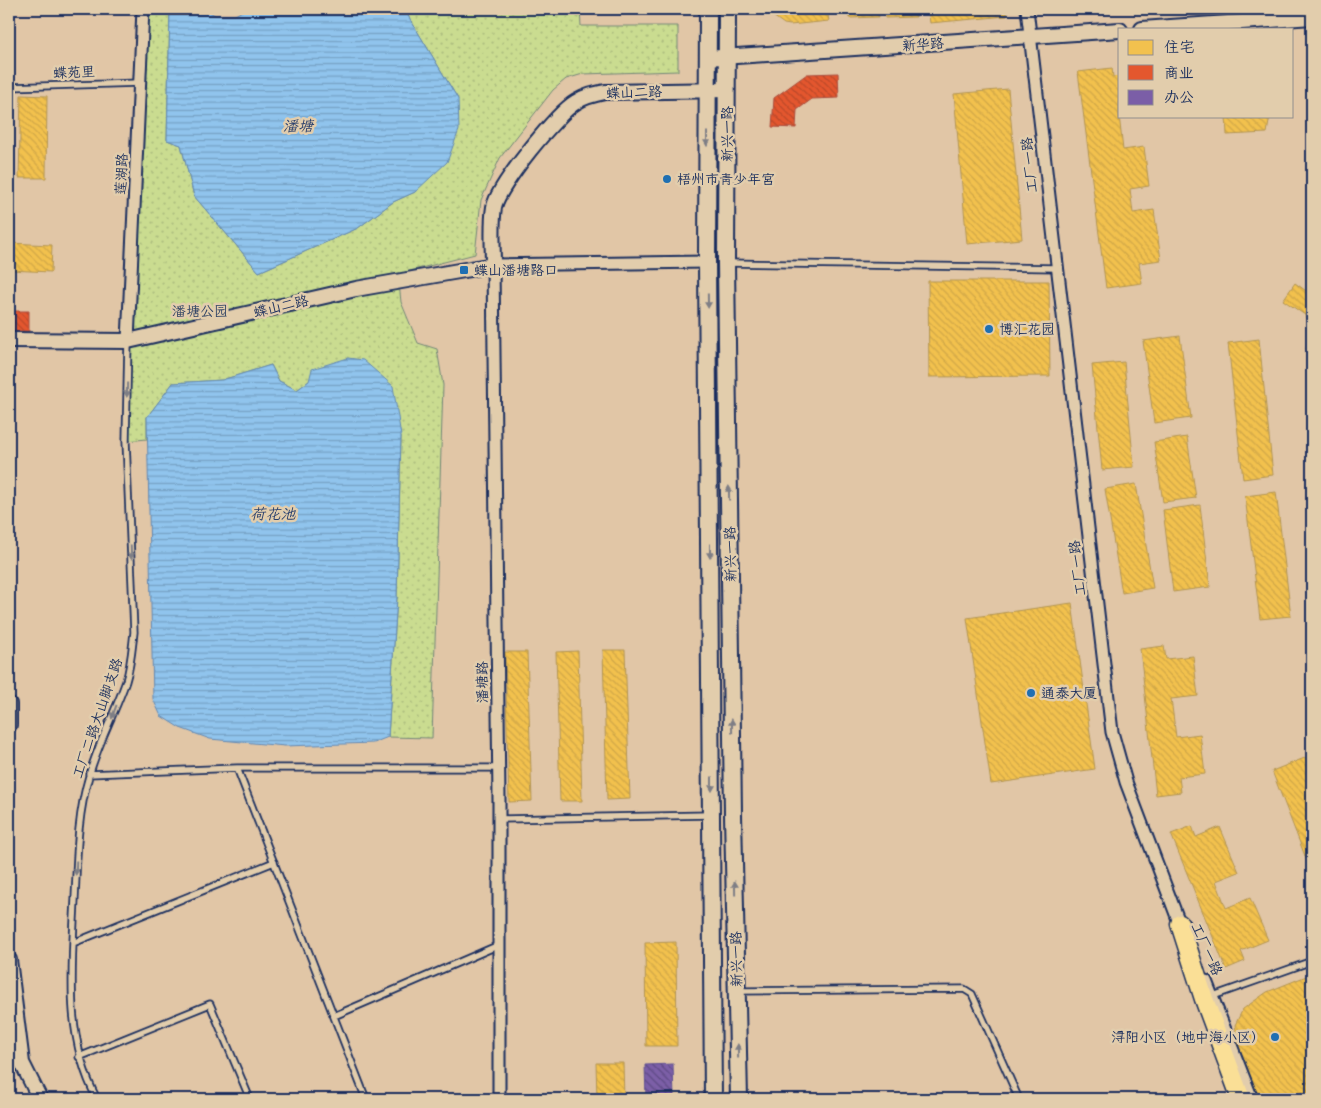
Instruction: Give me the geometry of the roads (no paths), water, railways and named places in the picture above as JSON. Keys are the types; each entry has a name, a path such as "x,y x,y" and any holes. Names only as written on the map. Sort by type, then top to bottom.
{"main road":[{"name":"新兴一路","path":"708,9 707,262 713,1099"},
{"name":"新兴一路","path":"726,9 726,263 733,814 739,1099"},
{"path":"1180,924 1204,999 1241,1099"}],"street":[{"name":"莲湖路","path":"128,341 143,9"},
{"name":"工厂一路","path":"1027,9 1112,732 1126,782 1180,924 1213,996 1252,1099"},
{"path":"1156,28 1312,17"},
{"name":"新华路","path":"707,58 1118,30"},
{"name":"蝶山二路","path":"493,265 494,208 498,194 510,176 559,116 575,102 590,95 605,92 727,90"},
{"name":"蝶山二路","path":"9,340 128,341 356,289 493,265 707,262"},
{"name":"潘塘路","path":"493,265 499,819 499,1099"},
{"path":"9,704 9,725"},
{"path":"9,960 22,1063 40,1099"}],"lane":[{"name":"蝶苑里","path":"9,87 140,83"},
{"path":"726,263 1056,268"},
{"name":"工厂二路大山脚支路","path":"97,1099 80,1057 74,1022 73,943 78,832 82,803 89,774 126,680 132,658 134,632 126,441 128,341"},
{"path":"237,768 366,1099"},
{"path":"89,774 237,768 498,768"},
{"path":"499,819 712,815"},
{"path":"73,943 274,862"},
{"path":"334,1016 499,945"},
{"path":"1213,996 1312,961"},
{"path":"737,991 964,989 972,994 1019,1099"},
{"path":"80,1057 210,1004 250,1099"}],"water":[{"name":"潘塘","path":"170,9 204,9 215,15 235,15 246,9 404,9 458,99 459,130 447,162 415,192 393,202 358,228 259,272 194,196 181,145 167,140"},
{"name":"荷花池","path":"348,358 363,360 393,386 401,436 397,597 388,737 373,743 285,746 210,739 180,728 161,716 153,699 147,417 173,383 222,380 271,365 279,381 297,390 309,381 312,369"}],"place":[{"name":"梧州市青少年宫","path":"667,179"},
{"name":"蝶山潘塘路口","path":"464,270"},
{"name":"博汇花园","path":"989,329"},
{"name":"通泰大厦","path":"1031,693"},
{"name":"浔阳小区（地中海小区）","path":"1275,1037"}],"park label":[{"name":"潘塘公园","path":"200,311"}]}
